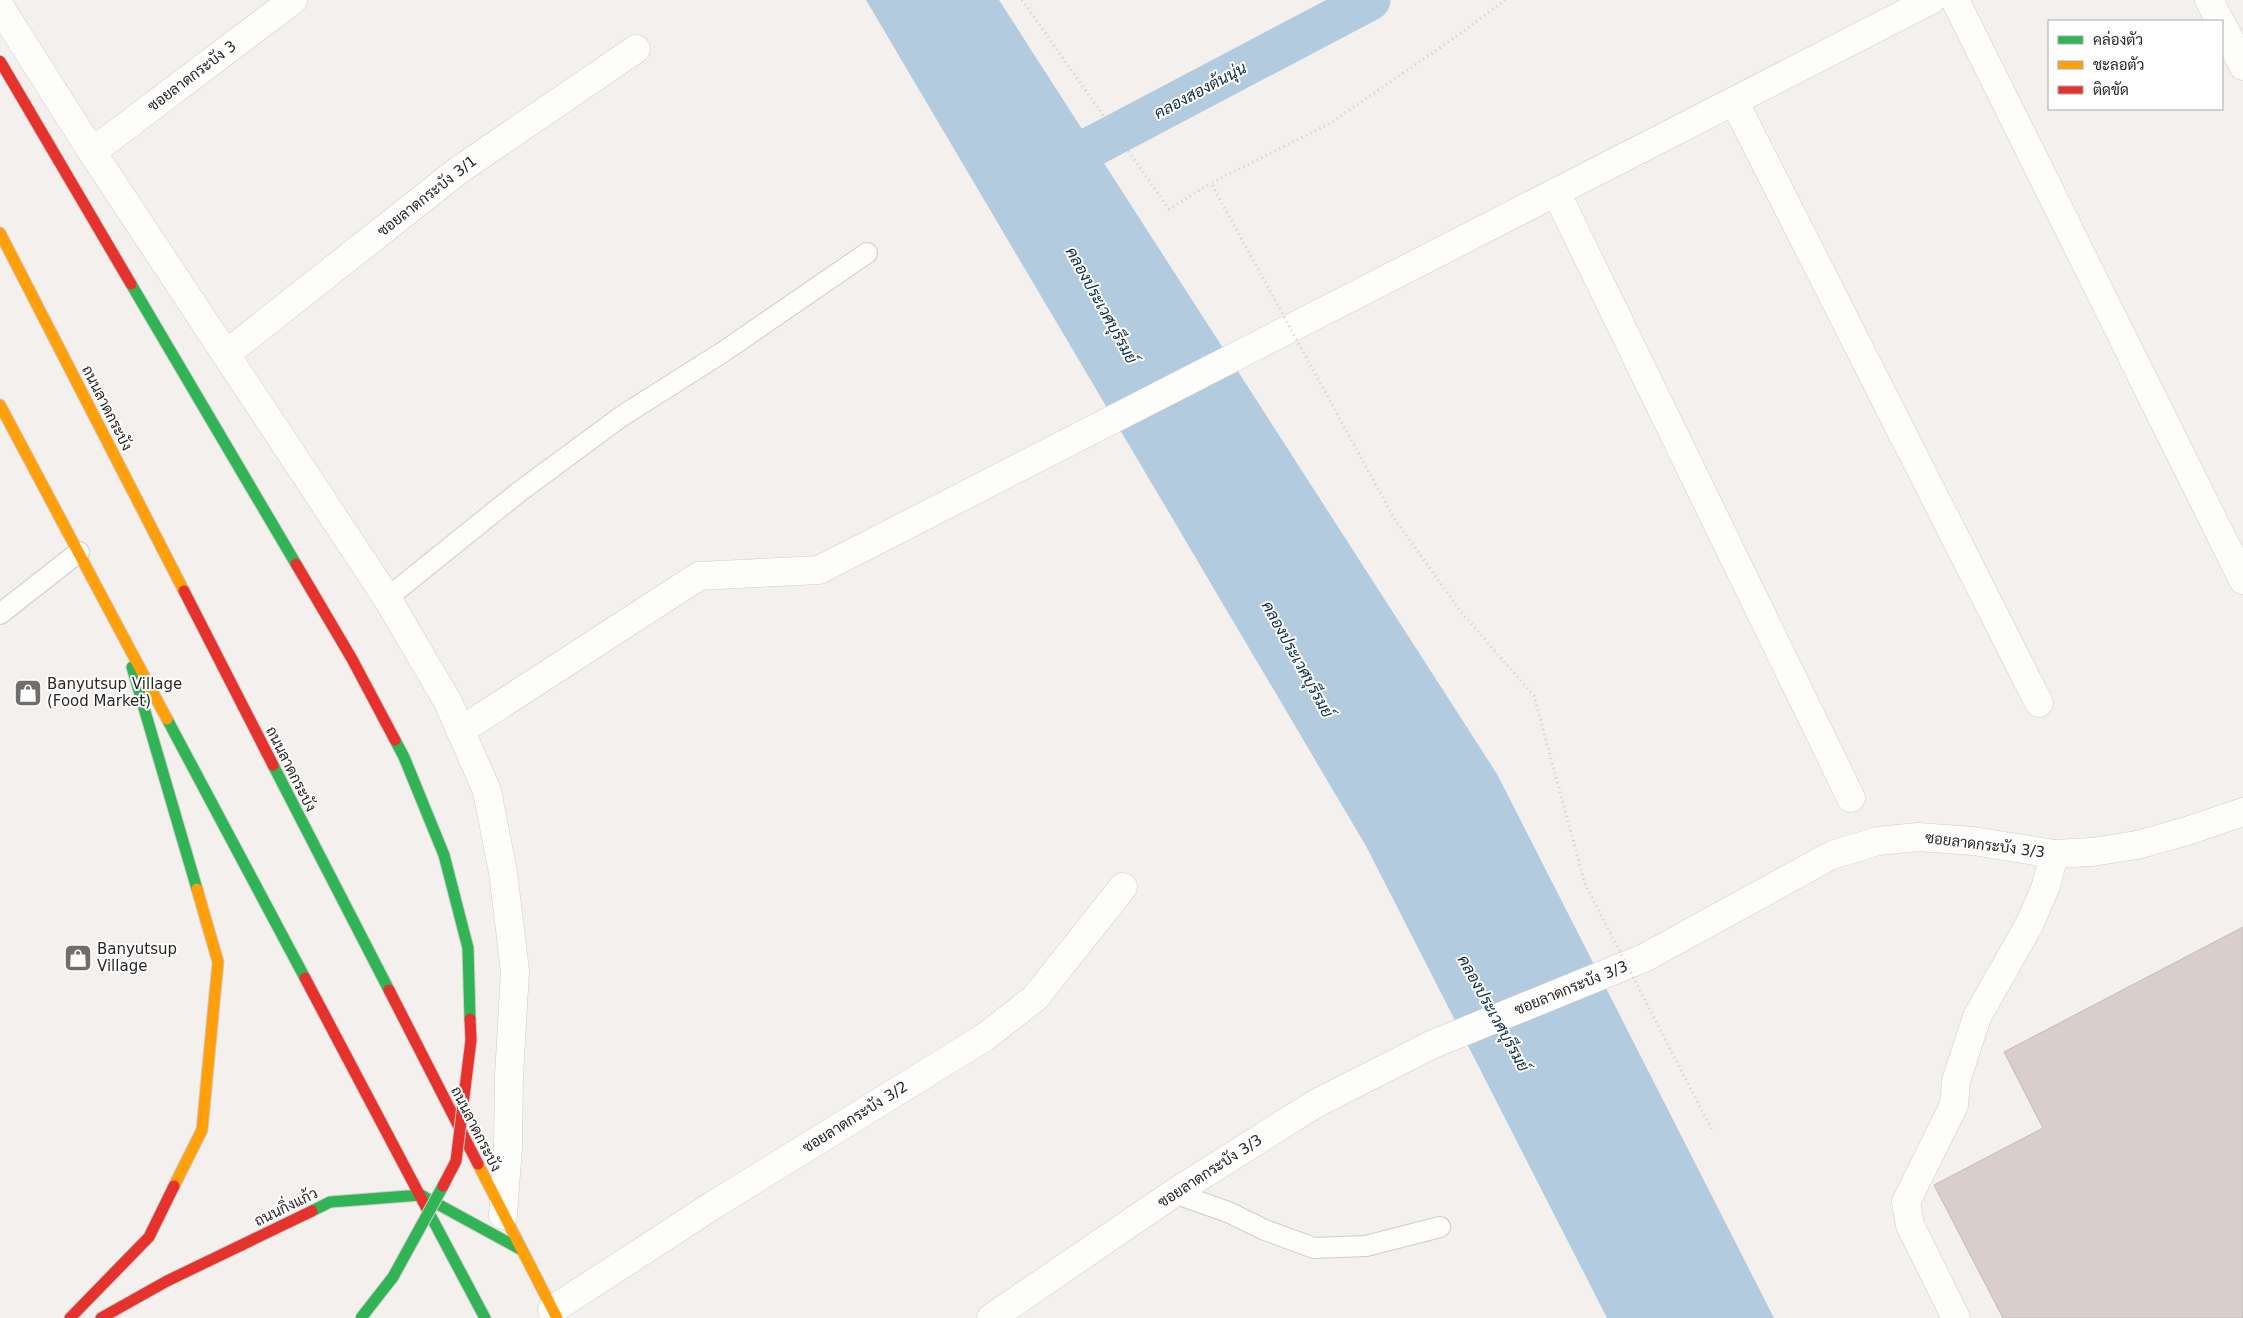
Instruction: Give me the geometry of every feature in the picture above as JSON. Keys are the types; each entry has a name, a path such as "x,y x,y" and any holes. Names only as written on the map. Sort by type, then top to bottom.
{"main road":[{"path":"0,61 352,659 404,758 444,855 468,948 469,966 471,1040 456,1161 393,1277 361,1318"},
{"name":"ถนนลาดกระบัง","path":"0,233 554,1314"},
{"path":"2,416 79,552 485,1318"},
{"path":"70,1318 149,1237 202,1130 218,962 124,638"},
{"path":"421,1195 520,1249"},
{"name":"ถนนกิ่งแก้ว","path":"106,1317 167,1281 330,1202 421,1195"}],"street":[{"name":"ซอยลาดกระบัง 3","path":"92,152 293,0"},
{"path":"460,731 699,576 819,570 1931,0"},
{"path":"1955,0 2243,580"},
{"path":"2209,0 2219,20"},
{"path":"0,8 92,152 386,598 448,702 486,791 503,872 515,971 509,1076 508,1147 503,1215"},
{"path":"2223,27 2243,66"},
{"name":"ซอยลาดกระบัง 3/1","path":"226,354 459,170 636,49"},
{"path":"1734,101 2039,703"},
{"path":"1556,192 1851,798"},
{"name":"ซอยลาดกระบัง 3/3","path":"991,1318 1174,1193 1315,1104 1430,1045 1644,958 1832,856 1878,841 1918,837 1973,841 2054,854 2092,852 2137,845 2243,812"},
{"path":"1956,1318 1910,1225 1906,1202 1954,1105 1956,1080 1977,1017 2028,925 2046,886 2054,854"},
{"name":"ซอยลาดกระบัง 3/2","path":"554,1314 715,1204 985,1036 1035,998 1123,887"}],"lane":[{"path":"386,598 519,492 622,416 723,352 867,253"},
{"path":"0,614 79,552"},
{"path":"1174,1193 1228,1212 1265,1230 1314,1248 1366,1246 1440,1228"}],"path":[{"path":"1022,0 1169,209 1211,183 1329,124 1457,36 1505,0"},
{"path":"1211,183 1394,518 1461,612 1534,696 1585,884 1712,1130"}],"water":[{"name":"คลองประเวศบุรีรมย์","path":"866,0 999,0 1497,774 1774,1318 1607,1318 1366,846"}],"building":[{"path":"2243,927 2243,1318 2003,1318 1934,1185 2043,1128 2004,1052"}],"waterway":[{"name":"คลองสองต้นนุ่น","path":"1042,173 1370,0"}],"traffic: fast":[{"path":"131,284 296,564"},
{"path":"132,667 197,889"},
{"path":"167,719 305,978"},
{"path":"395,740 404,757 444,855 468,948 470,1019"},
{"path":"273,765 389,990"},
{"path":"361,1318 393,1277 443,1186"},
{"path":"312,1211 330,1202 421,1195 520,1249"},
{"path":"427,1209 485,1318"}],"traffic: slow":[{"path":"0,233 184,591"},
{"path":"0,405 167,719"},
{"path":"174,1186 202,1130 218,962 197,889"},
{"path":"478,1164 557,1318"}],"traffic: jam":[{"path":"0,61 131,284"},
{"path":"296,564 352,659 395,740"},
{"path":"184,591 273,765"},
{"path":"305,978 427,1209"},
{"path":"389,990 478,1164"},
{"path":"443,1186 456,1161 471,1040 470,1019"},
{"path":"70,1318 149,1237 174,1186"},
{"path":"101,1318 167,1281 312,1211"}],"place":[{"name":"Banyutsup Village (Food Market)","path":"28,693"},
{"name":"Banyutsup Village","path":"78,958"}]}
